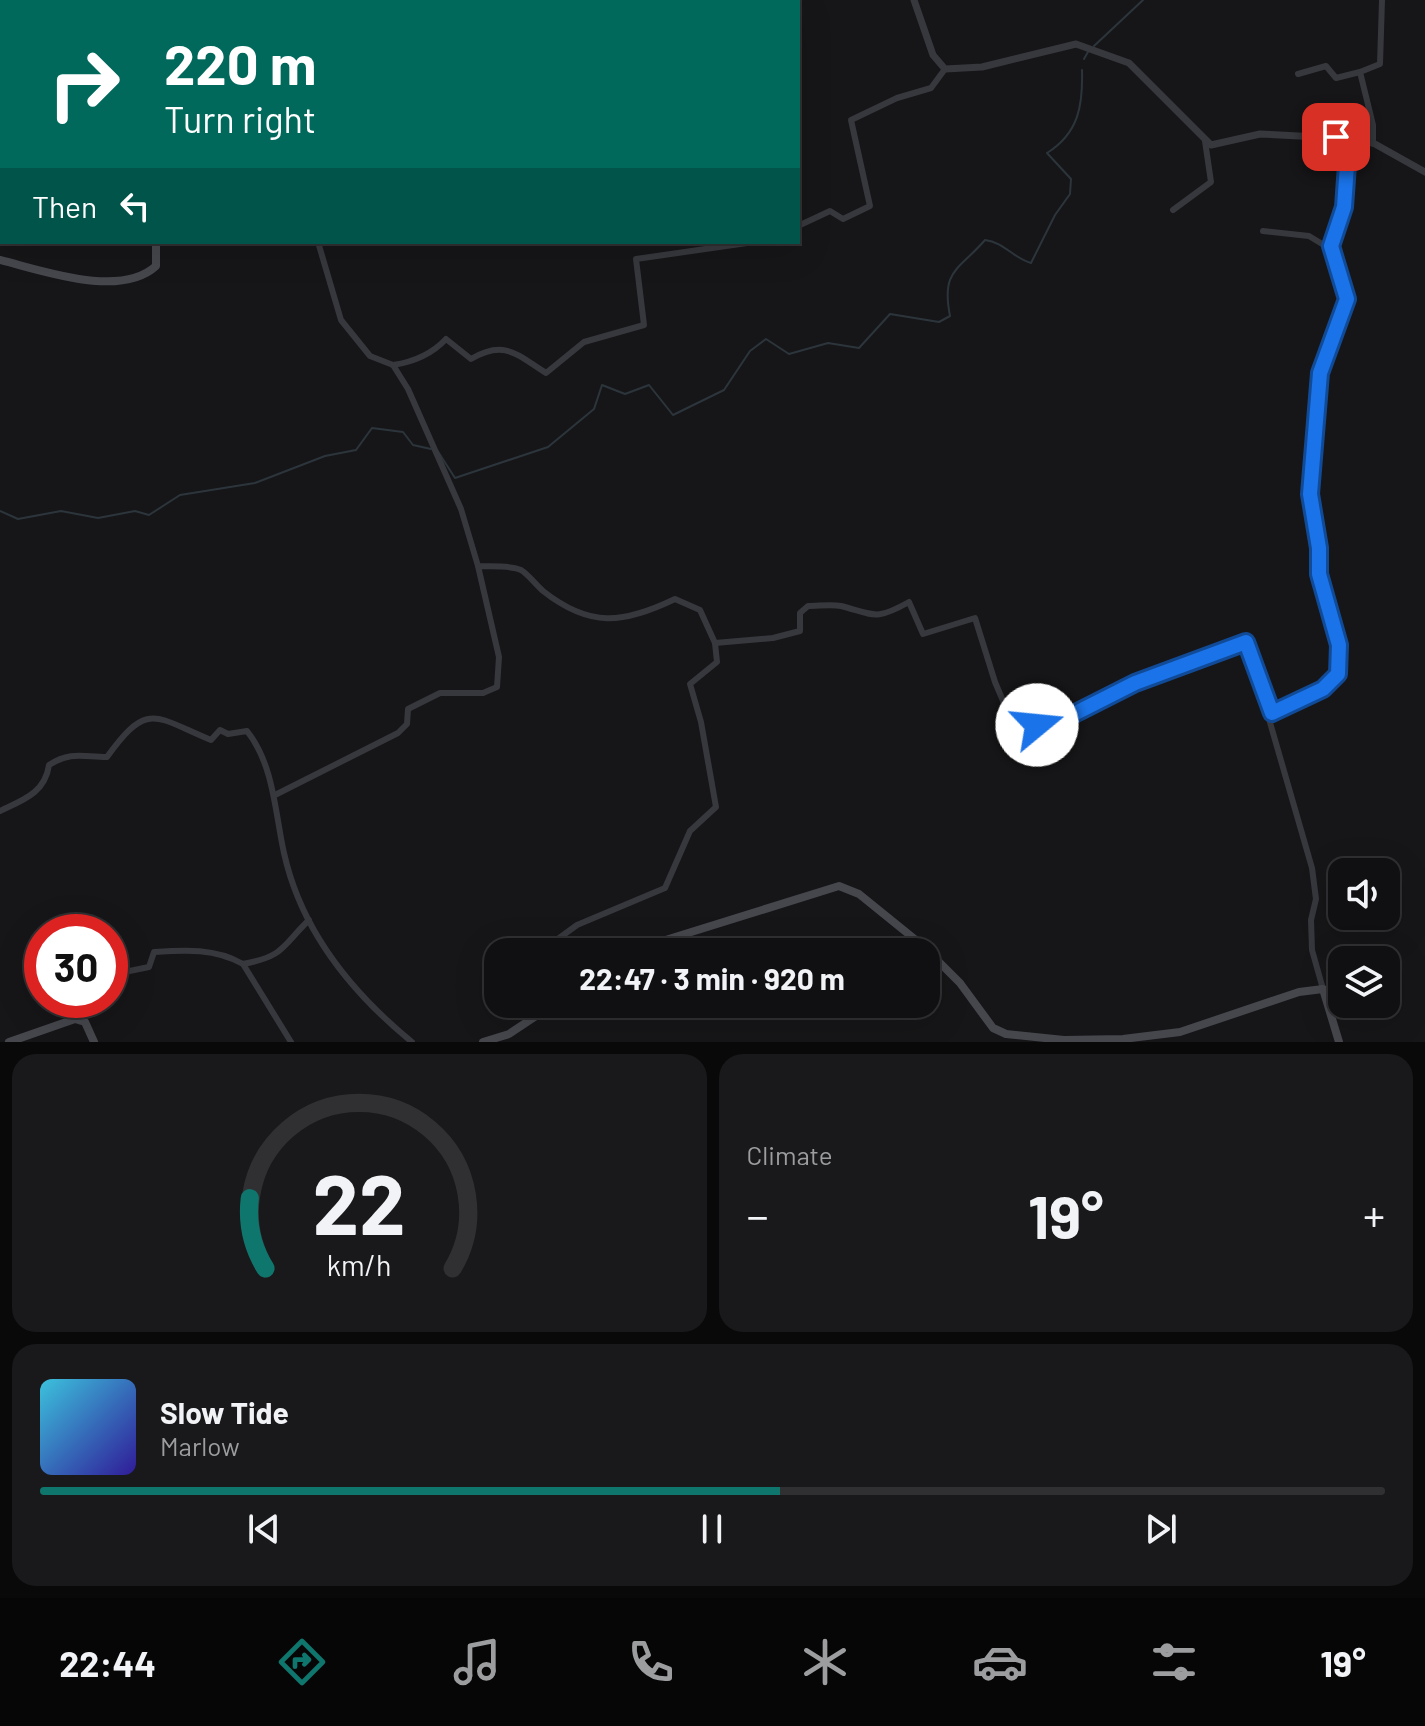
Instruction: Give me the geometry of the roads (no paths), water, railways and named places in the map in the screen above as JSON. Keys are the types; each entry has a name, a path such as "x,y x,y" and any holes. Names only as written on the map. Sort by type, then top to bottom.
{"main road":[{"path":"0,260 87,281 132,278 156,266 156,244"},
{"path":"672,938 839,886 869,901 914,938"},
{"path":"940,963 960,983 981,1015 999,1033 1064,1040 1123,1039 1180,1032 1299,992 1323,989 1339,1042"},
{"path":"483,1042 509,1034 533,1018"},
{"path":"9,1042 66,1022 82,1020 94,1042"}],"street":[{"path":"914,0 933,55 945,69"},
{"path":"1298,74 1326,66 1336,78 1380,64 1382,0"},
{"path":"945,69 982,67 1076,44 1129,63 1205,141 1215,146 1260,134 1336,137 1373,143 1425,172"},
{"path":"800,225 830,211 843,219 870,206 851,120 897,98 931,88 945,69"},
{"path":"1360,72 1373,125 1373,143"},
{"path":"1272,713 1323,689 1334,680 1339,665 1335,624 1319,574 1319,548 1310,494 1320,373 1347,299 1332,250 1345,202 1347,165 1336,137"},
{"path":"1173,210 1211,182 1205,141"},
{"path":"1263,231 1309,236 1332,250"},
{"path":"319,244 341,320 370,356 393,365 409,363 437,348 446,339 471,359 488,349 507,349 546,373 584,342 644,325 636,259 740,244"},
{"path":"275,795 398,733 407,724 408,709 440,693 483,693 497,687 499,657 461,509 393,365"},
{"path":"478,566 519,568 544,592 583,617 615,620 651,611 675,599 700,610 715,643 717,662 690,684 701,722 716,807 690,831 665,888 577,925 559,938"},
{"path":"715,643 773,638 800,631 800,613 808,606 840,606 864,616 888,614 909,602 923,634 975,618 995,682 1015,729 1060,721 1135,683 1246,642 1272,713 1270,724 1312,868 1316,899 1311,920 1312,950 1323,989"},
{"path":"0,811 34,794 47,781 49,765 57,760 77,753 107,757 136,722 145,718 163,718 211,740 220,730 228,734 247,731 275,795 284,854 320,943 375,1012 412,1042"},
{"path":"243,964 270,959 290,945 309,920"},
{"path":"128,971 149,967 154,952 193,950 228,955 243,964 291,1042"}],"waterway":[{"path":"1094,46 1143,0"},
{"path":"1084,59 1089,50"},
{"path":"437,450 455,478 548,447 594,409 602,385 625,394 649,385 673,415 724,390 750,351 766,339 789,354 828,343 859,348 890,314 939,322 950,316 950,280 985,240 1031,263 1055,215 1070,194 1071,179 1047,153 1066,137 1077,117 1082,70"},
{"path":"0,511 18,519 61,511 98,518 135,511 149,515 180,495 255,483 325,456 356,450 372,428 403,432 413,445 431,449"}]}
